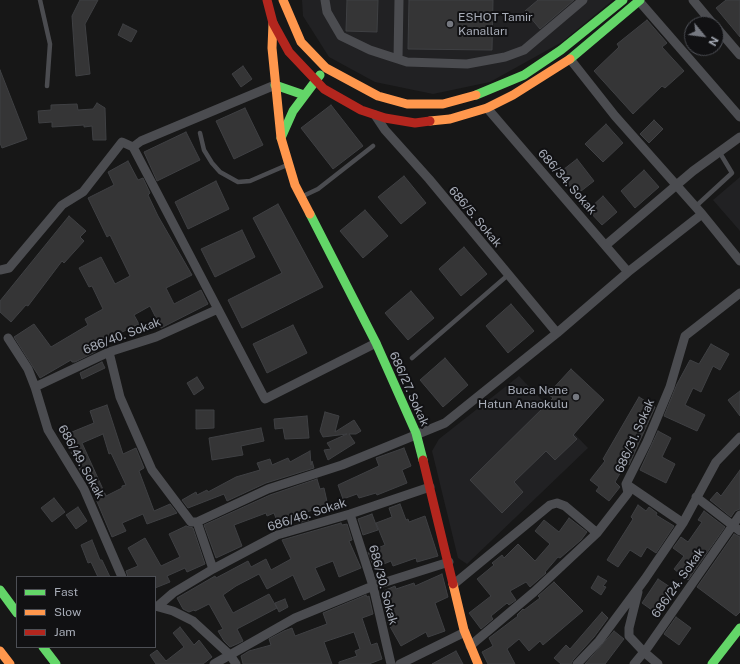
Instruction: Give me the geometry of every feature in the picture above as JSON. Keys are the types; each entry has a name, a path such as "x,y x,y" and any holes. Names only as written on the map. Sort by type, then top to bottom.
{"main road":[{"path":"267,0 273,23 289,52 324,89 361,110 385,118 415,122 450,119 487,108 531,84 570,59 640,0"},
{"path":"283,0 301,42 326,68 378,96 407,104 443,104 481,94 524,75 561,50 623,0"},
{"name":"686/27. Sokak","path":"273,23 272,48 282,138 295,185 376,343 416,433 449,562 465,632 478,664"},
{"path":"275,69 280,59 301,42"},
{"path":"282,138 293,111 326,68"},
{"path":"275,85 304,95"},
{"path":"0,590 16,612"},
{"path":"712,664 740,628"},
{"path":"44,648 56,664"},
{"path":"0,650 10,664"}],"street":[{"path":"325,0 327,12 342,36 370,50 407,62 467,64 505,57 524,50 583,0"},
{"path":"398,59 399,0"},
{"path":"640,0 740,117"},
{"path":"693,0 706,16"},
{"path":"724,37 740,56"},
{"path":"570,59 615,116 702,214 740,261"},
{"path":"133,147 141,141 275,85"},
{"name":"686/34. Sokak","path":"487,108 628,272"},
{"name":"686/5. Sokak","path":"375,115 385,130 429,179 557,333"},
{"path":"606,245 693,171 720,153 740,137"},
{"path":"0,270 8,268 62,205 83,192 122,142 133,147 265,399 376,343"},
{"path":"109,352 120,397 152,470 192,522 196,522 268,489 342,465 416,433 445,423 557,333 628,272 702,214"},
{"name":"686/31. Sokak","path":"470,646 534,592 598,533 628,493 626,484 647,442 670,387 685,336 740,293"},
{"name":"686/40. Sokak","path":"36,387 109,352 156,337 218,309"},
{"name":"686/49. Sokak","path":"8,338 28,369 36,387 48,430 84,489 122,576"},
{"path":"577,664 599,641 640,585 683,523 716,462 740,437"},
{"path":"626,484 683,523"},
{"name":"686/46. Sokak","path":"156,606 173,593 213,569 277,535 350,514 430,487"},
{"path":"696,498 740,531"},
{"path":"454,584 550,505 557,503 565,506 598,533"},
{"name":"686/30. Sokak","path":"350,514 373,586 392,664"},
{"name":"686/24. Sokak","path":"634,664 740,515"},
{"path":"196,522 213,569"},
{"path":"214,664 295,618 373,586 449,562"},
{"path":"640,585 633,608 629,636 658,664"},
{"path":"156,606 193,621 230,655 236,664"},
{"path":"400,664 465,632"}],"lane":[{"path":"40,0 50,44 47,86"},
{"path":"200,133 204,150 212,163 220,172 238,182 250,181 289,164"},
{"path":"301,197 318,189 373,146"},
{"path":"695,206 732,173 720,153"},
{"path":"412,358 508,275"}],"shaded area":[{"path":"302,0 613,0 562,42 490,82 433,94 375,82 329,57 303,16"},
{"path":"740,177 740,231 713,200"},
{"path":"519,376 588,448 467,564 458,558 432,451 439,439"}],"building":[{"path":"80,0 98,0 85,24 90,74 76,76 72,16"},
{"path":"347,0 378,0 377,32 346,31"},
{"name":"ESHOT Tamir Kanalları","path":"409,0 493,0 492,50 408,49"},
{"path":"538,0 574,0 540,29 525,11"},
{"path":"726,0 740,0 740,37 724,16 716,8"},
{"path":"647,20 667,43 662,47 684,71 665,88 662,86 633,114 594,71 619,47 617,44"},
{"path":"123,24 137,31 131,42 118,35"},
{"path":"243,66 252,79 241,87 232,74"},
{"path":"0,70 27,139 2,148 0,143"},
{"path":"97,103 105,108 106,140 93,140 92,126 52,127 52,122 39,123 38,111 51,110 51,105 77,104 78,110 93,109"},
{"path":"331,105 363,146 333,169 301,128"},
{"path":"245,108 263,145 234,159 216,121"},
{"path":"654,120 663,129 649,143 640,134"},
{"path":"606,124 623,143 603,162 585,144"},
{"path":"186,132 200,160 157,181 144,152"},
{"path":"577,159 594,181 576,195 559,173"},
{"path":"128,161 138,180 143,178 150,193 148,195 158,216 192,275 166,288 174,304 201,290 208,304 161,328 150,306 134,315 139,324 97,344 99,348 96,349 97,351 75,362 72,362 71,360 40,378 14,337 34,324 51,347 88,325 85,319 103,309 92,286 89,287 79,268 101,257 115,284 130,276 110,235 107,237 88,198 114,185 108,172"},
{"path":"644,170 659,187 635,208 621,191"},
{"path":"404,176 426,203 401,224 378,197"},
{"path":"216,181 229,209 188,229 175,202"},
{"path":"603,196 617,212 602,225 588,210"},
{"path":"278,204 323,287 242,328 228,300 282,273 253,218"},
{"path":"365,210 388,236 363,258 340,231"},
{"path":"69,216 86,231 80,237 84,241 64,263 62,261 28,306 26,305 11,322 0,312 0,301"},
{"path":"242,230 255,257 215,277 201,249"},
{"path":"464,247 487,274 461,296 439,269"},
{"path":"411,291 434,318 408,340 385,313"},
{"path":"511,304 534,331 508,353 486,326"},
{"path":"293,325 307,353 267,373 253,344"},
{"path":"711,344 729,354 720,370 713,366 701,392 693,388 685,405 705,415 697,431 664,416 677,384 690,360 699,364"},
{"path":"445,358 468,385 443,407 420,380"},
{"path":"102,362 105,368 82,379 80,373"},
{"path":"571,369 604,400 573,435 577,439 555,460 546,451 514,482 523,492 502,513 470,480 553,398 548,394"},
{"path":"197,377 204,388 194,395 187,383"},
{"path":"740,391 740,416 728,400"},
{"path":"639,397 655,407 629,465 626,463 615,482 620,487 609,501 596,491 599,487 590,480 605,461 603,459"},
{"path":"107,405 123,454 136,448 144,468 139,471 154,511 170,504 177,513 147,524 143,514 122,523 126,531 112,537 90,485 71,452 74,450 67,434 94,423 90,411","holes":["103,434 109,454 111,453 126,485 106,496 82,443"]},
{"path":"196,410 214,410 214,428 196,429"},
{"path":"325,412 339,416 335,432 354,420 361,431 356,434 349,434 355,443 328,460 324,450 331,449 327,443 347,434 323,437 320,431"},
{"path":"307,416 309,438 285,439 283,428 275,429 274,419"},
{"path":"261,428 264,441 241,446 243,455 212,460 209,438"},
{"path":"658,431 671,438 662,457 675,464 666,483 640,470"},
{"path":"404,448 411,466 402,470 407,483 377,495 376,493 359,498 357,494 343,499 338,485 379,466 376,458"},
{"path":"310,451 311,465 312,461 314,468 266,483 227,501 224,494 188,508 182,500 196,492 197,495 207,490 208,492 236,477 260,470 257,463 270,459 272,465 288,458 290,462"},
{"path":"740,470 740,509 735,511 731,517 710,500 717,492 721,496"},
{"path":"317,479 320,489 324,488 328,506 306,512 309,520 298,523 295,514 277,521 274,513 267,516 266,513 234,525 242,546 216,558 204,525 270,495"},
{"path":"54,498 65,512 52,522 41,508"},
{"path":"400,504 406,520 408,519 409,522 425,516 438,556 417,562 416,558 393,566 391,561 374,568 368,552 385,545 376,523 392,517 389,508"},
{"path":"638,505 646,511 649,507 657,513 656,515 674,526 656,553 647,547 641,557 630,550 618,567 607,560 633,519 631,517"},
{"path":"78,507 87,521 76,529 66,515"},
{"path":"704,511 725,527 688,580 674,569 684,556 673,548 681,537 688,542 702,522 698,520"},
{"path":"372,514 378,530 363,535 358,519"},
{"path":"569,518 587,532 581,540 560,558 558,557 545,572 546,573 530,587 526,582 510,591 516,600 509,605 507,603 491,616 493,619 481,629 469,613 491,596 477,579 494,565 492,563 502,555 504,558 518,544 535,561 550,544 535,531 544,520 559,532"},
{"path":"341,523 342,525 347,524 352,540 349,541 361,568 339,577 333,561 315,568 325,590 304,600 293,575 267,589 259,574 236,586 223,595 233,613 269,594 277,608 237,629 243,641 237,644 230,647 224,641 218,631 223,629 209,604 195,611 189,612 183,609 177,598 215,576 216,578 248,561 251,567 266,559 271,570 291,559 282,540"},
{"path":"186,526 193,528 205,564 187,572 185,568 167,576 170,582 156,588 156,576 128,576 126,571 138,566 128,548 145,538 161,566 180,557 169,534"},
{"path":"734,534 740,537 740,612 736,616 697,587"},
{"path":"92,540 100,560 102,560 110,576 98,576 91,562 88,563 81,545"},
{"path":"442,574 448,597 435,603 445,631 428,637 426,632 401,646 388,623 381,592 395,586 396,589 414,583 415,586"},
{"path":"598,576 607,581 603,586 606,587 601,595 591,588"},
{"path":"658,579 673,589 656,613 642,603"},
{"path":"554,582 583,611 543,645 540,641 529,651 519,639 507,649 515,664 488,664 482,652 493,646 489,638 518,616 517,615 523,609 524,610 540,598 538,596"},
{"path":"366,595 367,597 369,596 373,614 362,618 371,645 377,643 382,659 369,664 339,664 339,662 357,656 355,651 360,649 354,632 324,642 332,664 243,664 241,656 249,651 271,645 269,639 292,628 295,636 327,624 323,613"},
{"path":"285,599 288,607 279,612 275,603"},
{"path":"602,612 608,618 571,664 561,664 554,658 566,645 570,649"},
{"path":"676,617 691,628 679,645 664,634"},
{"path":"180,627 194,645 199,640 212,657 203,664 156,664 150,655 157,650 166,661 184,647 173,633"},
{"path":"614,631 624,639 605,664 585,664"},
{"path":"456,651 463,664 432,664"}],"traffic: fast":[{"path":"476,95 524,75 561,50 623,0"},
{"path":"570,59 640,0"},
{"path":"281,138 293,111 320,75"},
{"path":"275,85 304,95"},
{"path":"310,214 376,343 416,433 423,460"},
{"path":"0,590 16,612"},
{"path":"712,664 740,628"},
{"path":"44,648 56,664"}],"traffic: slow":[{"path":"283,0 301,42 326,68 378,96 407,104 443,104 476,95"},
{"path":"273,23 272,48 281,138 295,185 310,214"},
{"path":"430,121 450,119 487,108 513,95 570,59"},
{"path":"453,584 464,630 478,664"},
{"path":"0,651 10,664"}],"traffic: jam":[{"path":"267,0 273,23 289,52 324,89 361,110 385,118 415,123 430,121"},
{"path":"423,460 453,584"}],"place":[{"name":"ESHOT Tamir Kanalları","path":"450,24"},
{"name":"Buca Nene Hatun Anaokulu","path":"576,397"}]}
